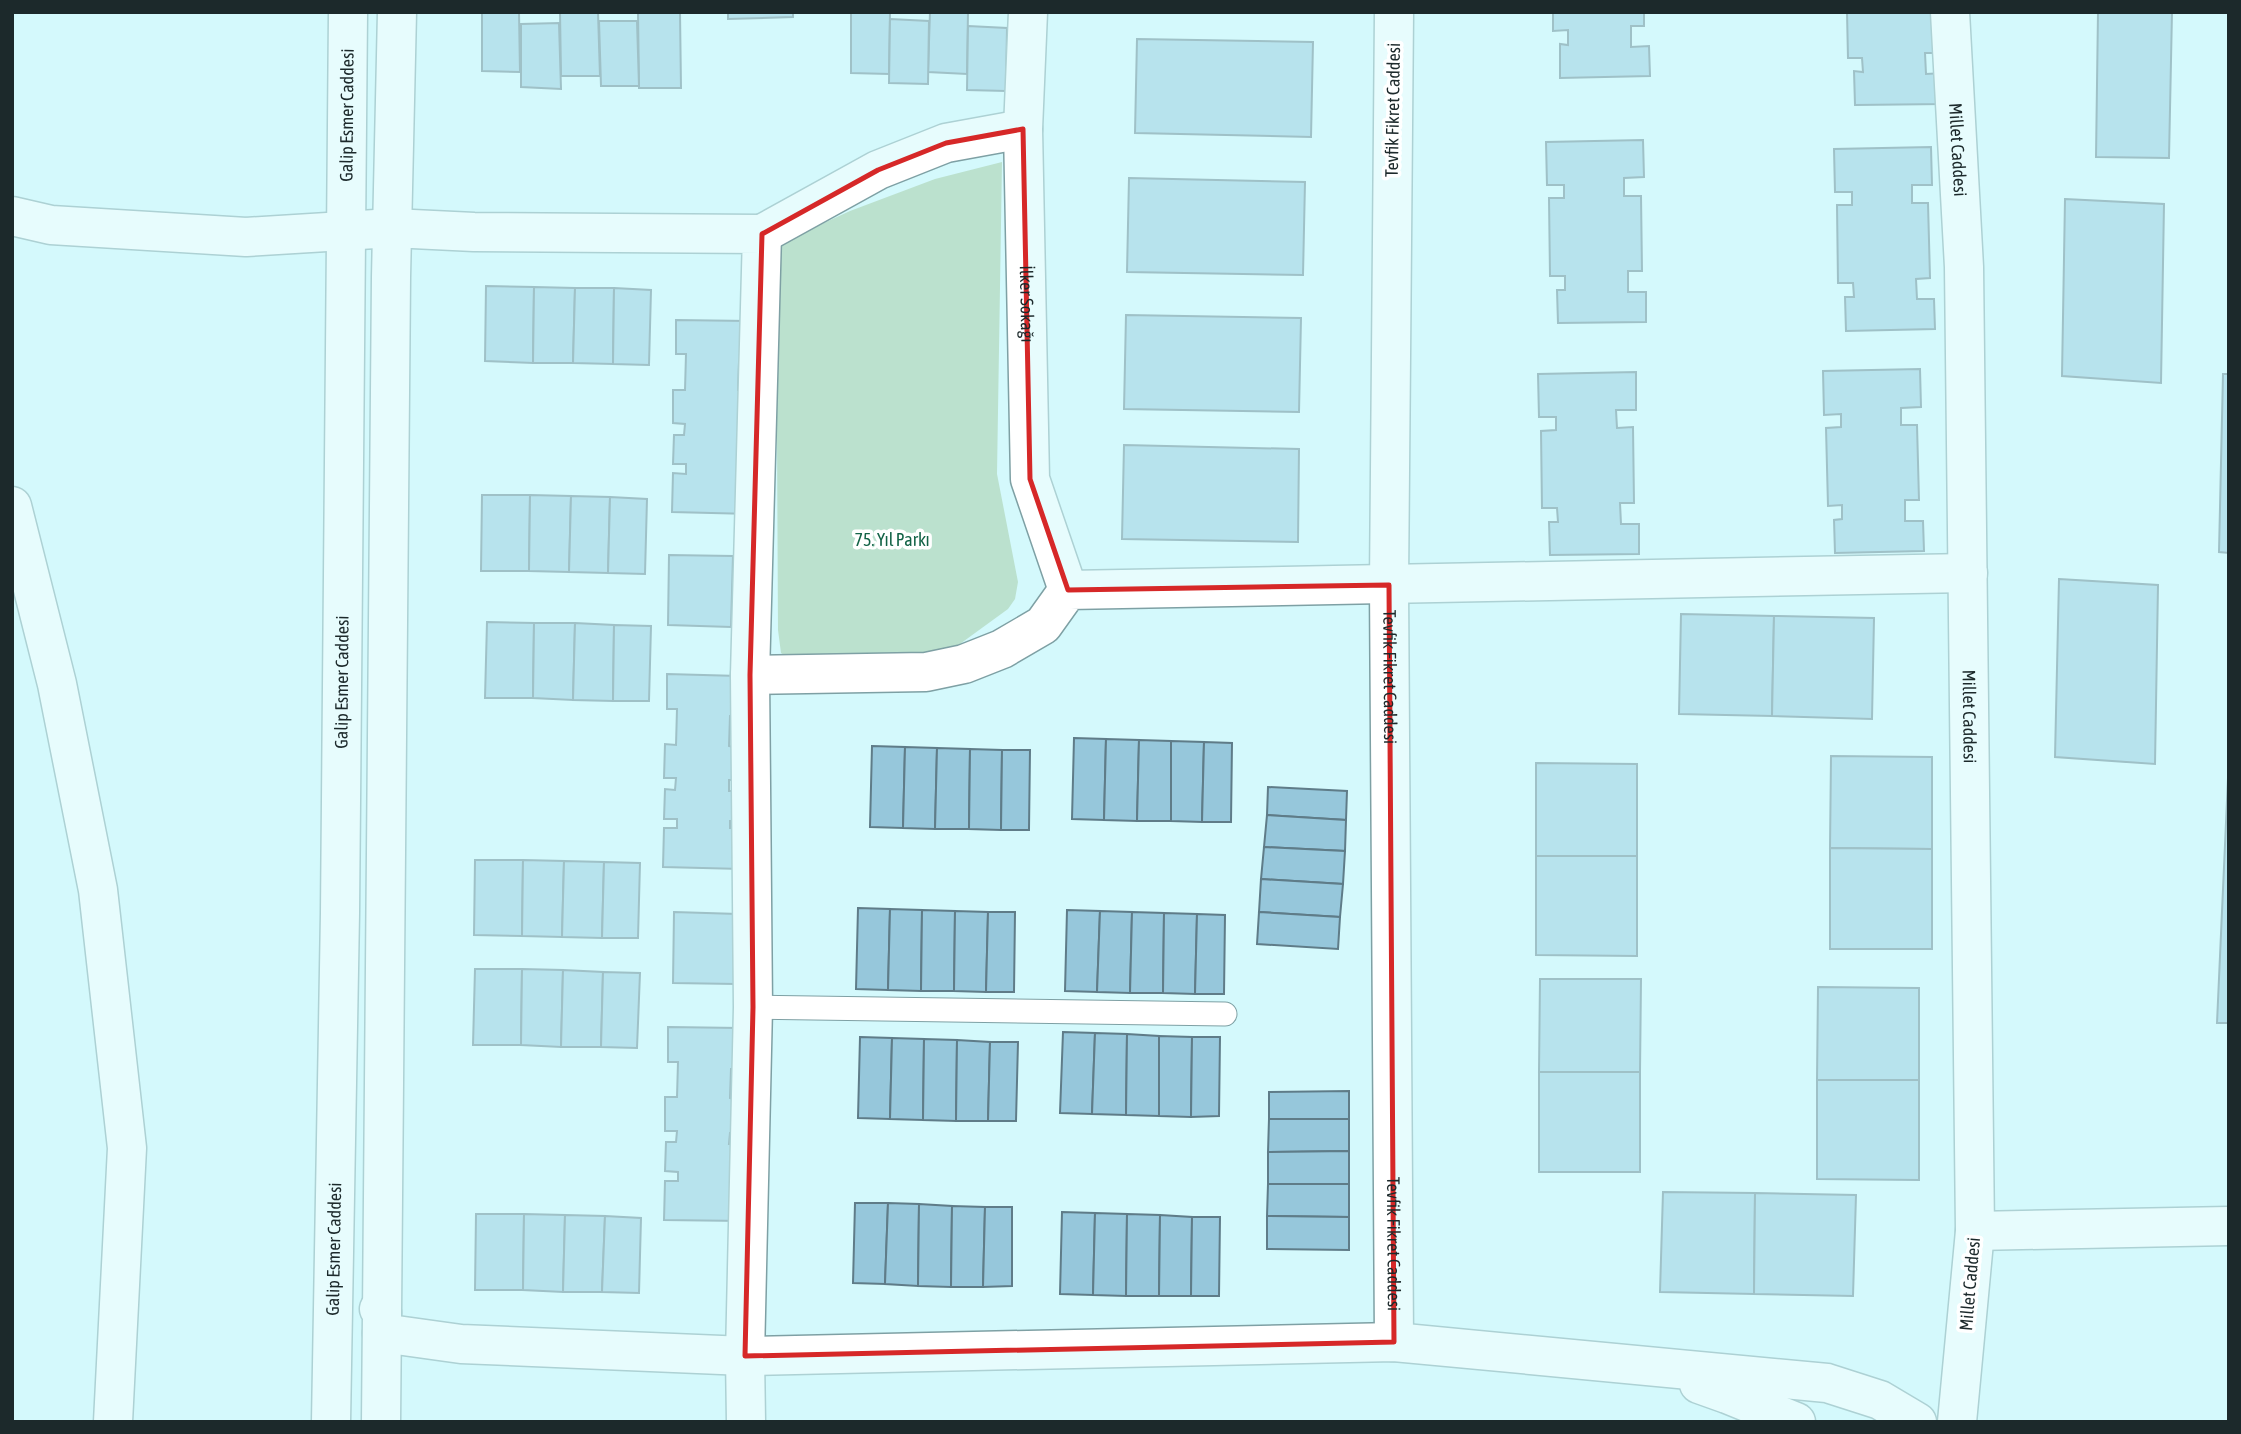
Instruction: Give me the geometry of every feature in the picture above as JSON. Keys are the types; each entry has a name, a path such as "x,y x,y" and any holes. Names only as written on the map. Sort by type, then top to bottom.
{"street":[{"name":"Galip Esmer Caddesi","path":"331,1422 340,927 348,12"},
{"path":"381,1422 392,228 397,12"},
{"name":"İlker Sokağı","path":"1028,12 1023,129 1030,479 1068,590"},
{"name":"Tevfik Fikret Caddesi","path":"1394,12 1389,585 1394,1342"},
{"name":"Millet Caddesi","path":"1950,12 1964,267 1975,1231 1957,1422"},
{"path":"12,216 51,225 246,237 392,228 474,232 762,234 878,170 946,143 1023,129"},
{"path":"746,1422 745,1356 754,1007 750,675 762,234"},
{"path":"12,506 57,684 99,890 127,1148 113,1422"},
{"path":"750,675 926,673 964,664 1002,649 1043,625 1068,590 1968,573"},
{"path":"1975,1231 2229,1226"},
{"path":"347,1296 369,1296 382,1332 368,1365 346,1365 332,1332 347,1296"},
{"path":"382,1332 461,1344 745,1356 1394,1342 1827,1383 1880,1400 1917,1422"},
{"path":"1633,1363 1727,1394 1796,1422"}],"lane":[{"path":"754,1007 1225,1014"}],"highlighted area":[{"path":"1023,129 1030,479 1068,590 1389,585 1394,1342 745,1356 753,1007 750,675 762,234 878,170 946,143"}],"green space":[{"name":"75. Yıl Parkı","path":"1002,162 997,474 1018,582 1015,599 1008,609 953,649 936,655 789,658 781,653 778,630 776,245 850,211 935,179"}],"building":[{"path":"482,12 519,12 520,72 482,71"},
{"path":"560,12 598,12 600,76 561,76"},
{"path":"638,12 680,12 681,88 639,88"},
{"path":"728,12 793,12 793,17 728,19"},
{"path":"851,12 890,12 889,74 851,73"},
{"path":"930,12 968,12 967,74 928,72"},
{"path":"1553,12 1644,12 1644,26 1631,26 1631,47 1649,46 1650,76 1560,78 1560,44 1568,45 1568,30 1553,31"},
{"path":"1847,12 1939,12 1939,53 1925,53 1926,74 1943,73 1944,104 1855,105 1854,71 1863,72 1862,58 1848,58"},
{"path":"2098,12 2172,12 2169,158 2096,157"},
{"path":"890,19 929,21 928,84 889,83"},
{"path":"599,21 637,21 639,86 601,86"},
{"path":"559,23 561,89 521,87 521,24"},
{"path":"968,26 1007,28 1006,91 967,90"},
{"path":"1137,39 1313,42 1311,137 1135,133"},
{"path":"1643,140 1644,177 1624,178 1624,196 1641,196 1642,271 1628,271 1628,292 1646,292 1646,322 1558,323 1557,290 1565,290 1565,276 1550,276 1549,198 1564,198 1564,185 1547,185 1546,142"},
{"path":"1931,147 1932,185 1912,185 1912,203 1928,203 1930,278 1916,279 1917,299 1934,299 1935,329 1846,331 1845,297 1854,297 1853,283 1838,283 1837,205 1852,205 1852,192 1835,192 1834,149"},
{"path":"1129,178 1305,182 1303,275 1127,272"},
{"path":"2065,199 2164,204 2161,383 2062,376"},
{"path":"486,286 534,287 533,363 485,361"},
{"path":"534,287 575,288 573,363 533,363"},
{"path":"575,288 614,288 613,364 573,363"},
{"path":"614,288 651,290 649,365 613,364"},
{"path":"1126,315 1301,318 1299,412 1124,409"},
{"path":"676,320 748,321 747,362 739,362 738,390 749,394 751,514 672,512 673,473 686,474 686,464 673,464 674,435 684,435 685,424 673,423 673,390 685,390 686,354 676,354"},
{"path":"1920,369 1921,407 1901,408 1901,425 1917,425 1919,500 1905,500 1905,521 1923,521 1924,551 1835,553 1834,520 1842,519 1842,505 1828,506 1826,428 1841,427 1841,414 1824,415 1823,371"},
{"path":"1636,372 1636,410 1616,410 1617,428 1633,427 1634,503 1620,503 1621,524 1639,524 1639,554 1550,555 1549,522 1558,522 1557,508 1542,508 1541,431 1556,430 1556,417 1539,417 1538,374"},
{"path":"2223,374 2229,374 2229,553 2219,552"},
{"path":"1124,445 1299,449 1298,542 1122,539"},
{"path":"482,495 530,495 529,571 481,571"},
{"path":"530,495 571,496 569,572 529,571"},
{"path":"571,496 610,497 608,573 569,572"},
{"path":"610,497 647,499 645,574 608,573"},
{"path":"669,555 733,556 731,627 668,625"},
{"path":"2059,579 2158,585 2155,764 2055,757"},
{"path":"1681,614 1774,616 1772,716 1679,714"},
{"path":"1774,616 1874,618 1872,719 1772,716"},
{"path":"487,622 534,623 533,698 485,698"},
{"path":"534,623 575,623 573,700 533,698"},
{"path":"575,623 614,625 613,701 573,700"},
{"path":"614,625 651,626 649,701 613,701"},
{"path":"667,674 739,676 739,717 730,716 729,746 741,749 739,780 729,780 729,791 741,791 740,821 730,821 730,828 743,828 742,869 663,867 664,828 677,828 677,819 664,819 665,789 675,790 676,778 664,778 665,744 676,745 677,709 667,709"},
{"path":"1074,738 1106,739 1104,820 1072,819"},
{"path":"1106,739 1139,740 1137,821 1104,820"},
{"path":"1139,740 1171,741 1171,821 1137,821"},
{"path":"1171,741 1204,742 1202,822 1171,821"},
{"path":"1204,742 1232,743 1231,822 1202,822"},
{"path":"872,746 905,747 903,828 870,827"},
{"path":"905,747 937,748 935,829 903,828"},
{"path":"937,748 970,749 969,829 935,829"},
{"path":"970,749 1002,750 1001,830 969,829"},
{"path":"1002,750 1030,750 1029,830 1001,830"},
{"path":"1831,756 1932,757 1932,849 1830,848"},
{"path":"1536,763 1637,764 1637,856 1536,856"},
{"path":"2228,778 2229,1023 2217,1023"},
{"path":"1268,787 1347,791 1346,820 1267,815"},
{"path":"1267,815 1346,820 1345,851 1264,847"},
{"path":"1264,847 1345,851 1343,884 1261,879"},
{"path":"1830,848 1932,849 1932,949 1830,949"},
{"path":"1536,856 1637,856 1637,956 1536,955"},
{"path":"475,860 523,860 522,936 474,935"},
{"path":"523,860 564,861 562,937 522,936"},
{"path":"564,861 604,862 602,938 562,937"},
{"path":"604,862 640,863 638,938 602,938"},
{"path":"1261,879 1343,884 1340,917 1259,912"},
{"path":"858,908 890,909 888,990 856,989"},
{"path":"890,909 922,910 921,991 888,990"},
{"path":"922,910 955,911 954,991 921,991"},
{"path":"1067,910 1100,911 1097,992 1065,991"},
{"path":"955,911 988,912 986,992 954,991"},
{"path":"1100,911 1132,912 1130,993 1097,992"},
{"path":"674,912 738,914 736,984 673,983"},
{"path":"988,912 1015,912 1014,992 986,992"},
{"path":"1132,912 1164,913 1163,993 1130,993"},
{"path":"1259,912 1340,917 1338,949 1257,944"},
{"path":"1164,913 1197,914 1195,994 1163,993"},
{"path":"1197,914 1225,915 1224,994 1195,994"},
{"path":"475,969 522,969 521,1045 473,1045"},
{"path":"522,969 563,970 561,1047 521,1045"},
{"path":"563,970 603,972 601,1047 561,1047"},
{"path":"603,972 640,973 637,1048 601,1047"},
{"path":"1540,979 1641,979 1640,1072 1539,1072"},
{"path":"1818,987 1919,988 1919,1080 1817,1080"},
{"path":"668,1027 740,1028 739,1069 731,1069 730,1098 741,1101 740,1133 730,1133 729,1144 742,1144 743,1221 664,1220 665,1181 678,1181 678,1172 665,1171 666,1142 676,1142 677,1131 665,1131 665,1097 677,1097 678,1062 668,1062"},
{"path":"1063,1032 1095,1033 1092,1114 1060,1113"},
{"path":"1095,1033 1127,1034 1126,1115 1092,1114"},
{"path":"1127,1034 1159,1036 1159,1116 1126,1115"},
{"path":"1159,1036 1192,1037 1191,1117 1159,1116"},
{"path":"860,1037 892,1038 890,1119 858,1118"},
{"path":"1192,1037 1220,1037 1219,1116 1191,1117"},
{"path":"892,1038 924,1039 923,1120 890,1119"},
{"path":"924,1039 957,1040 956,1121 923,1120"},
{"path":"957,1040 990,1042 988,1121 956,1121"},
{"path":"990,1042 1018,1042 1016,1121 988,1121"},
{"path":"1539,1072 1640,1072 1640,1172 1539,1172"},
{"path":"1817,1080 1919,1080 1919,1180 1817,1179"},
{"path":"1349,1091 1349,1119 1269,1119 1269,1092"},
{"path":"1269,1119 1349,1119 1349,1151 1268,1152"},
{"path":"1349,1151 1349,1184 1268,1184 1268,1152"},
{"path":"1268,1184 1349,1184 1349,1217 1267,1216"},
{"path":"1663,1192 1755,1193 1754,1294 1660,1292"},
{"path":"1755,1193 1856,1195 1853,1296 1754,1294"},
{"path":"855,1203 888,1203 885,1284 853,1283"},
{"path":"888,1203 919,1204 918,1286 885,1284"},
{"path":"919,1204 952,1206 951,1287 918,1286"},
{"path":"952,1206 985,1207 983,1287 951,1287"},
{"path":"985,1207 1012,1207 1012,1286 983,1287"},
{"path":"1062,1212 1095,1213 1093,1295 1060,1294"},
{"path":"1095,1213 1127,1214 1126,1296 1093,1295"},
{"path":"476,1214 524,1214 523,1290 475,1290"},
{"path":"524,1214 565,1215 563,1292 523,1290"},
{"path":"1127,1214 1160,1215 1159,1296 1126,1296"},
{"path":"565,1215 605,1216 602,1292 563,1292"},
{"path":"1160,1215 1192,1217 1191,1296 1159,1296"},
{"path":"605,1216 641,1218 639,1293 602,1292"},
{"path":"1267,1216 1349,1217 1349,1250 1267,1249"},
{"path":"1192,1217 1220,1217 1219,1296 1191,1296"}]}
